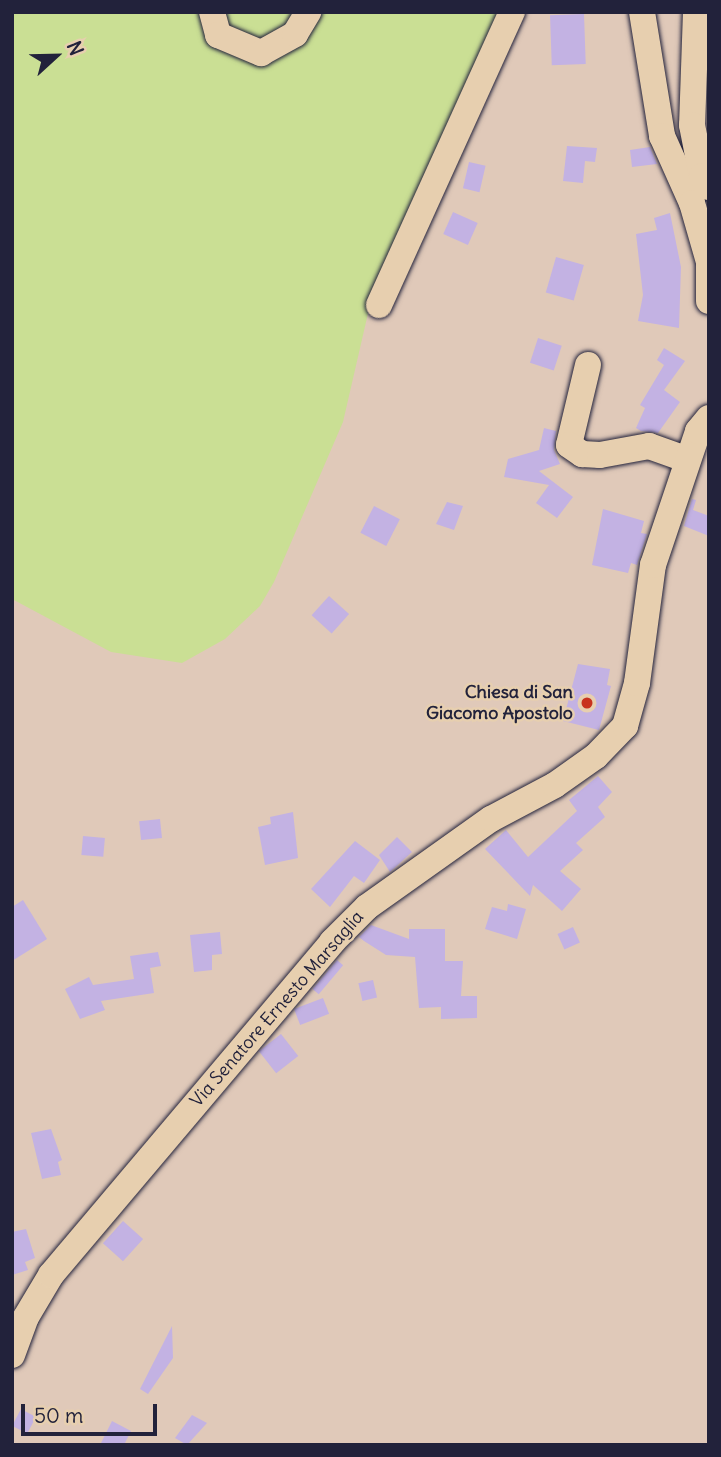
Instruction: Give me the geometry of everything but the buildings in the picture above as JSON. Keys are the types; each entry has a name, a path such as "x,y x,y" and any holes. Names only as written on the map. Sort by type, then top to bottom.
{"street":[{"path":"212,12 218,35 261,53 295,34 308,12"},
{"path":"379,305 512,12"},
{"path":"642,12 662,136 692,203 709,262 709,301"},
{"path":"696,12 692,125 702,176 709,187"},
{"path":"588,365 569,445 582,454 600,455 649,446 688,460"},
{"name":"Via Senatore Ernesto Marsaglia","path":"12,1355 26,1317 51,1275 332,942 367,907 491,819 555,785 596,755 625,726 637,683 653,565 698,431 709,418"}],"green space":[{"path":"12,12 500,12 375,283 343,422 274,582 260,606 225,639 182,663 111,652 12,599"}],"place":[{"name":"Chiesa di San Giacomo Apostolo","path":"587,703"}]}
